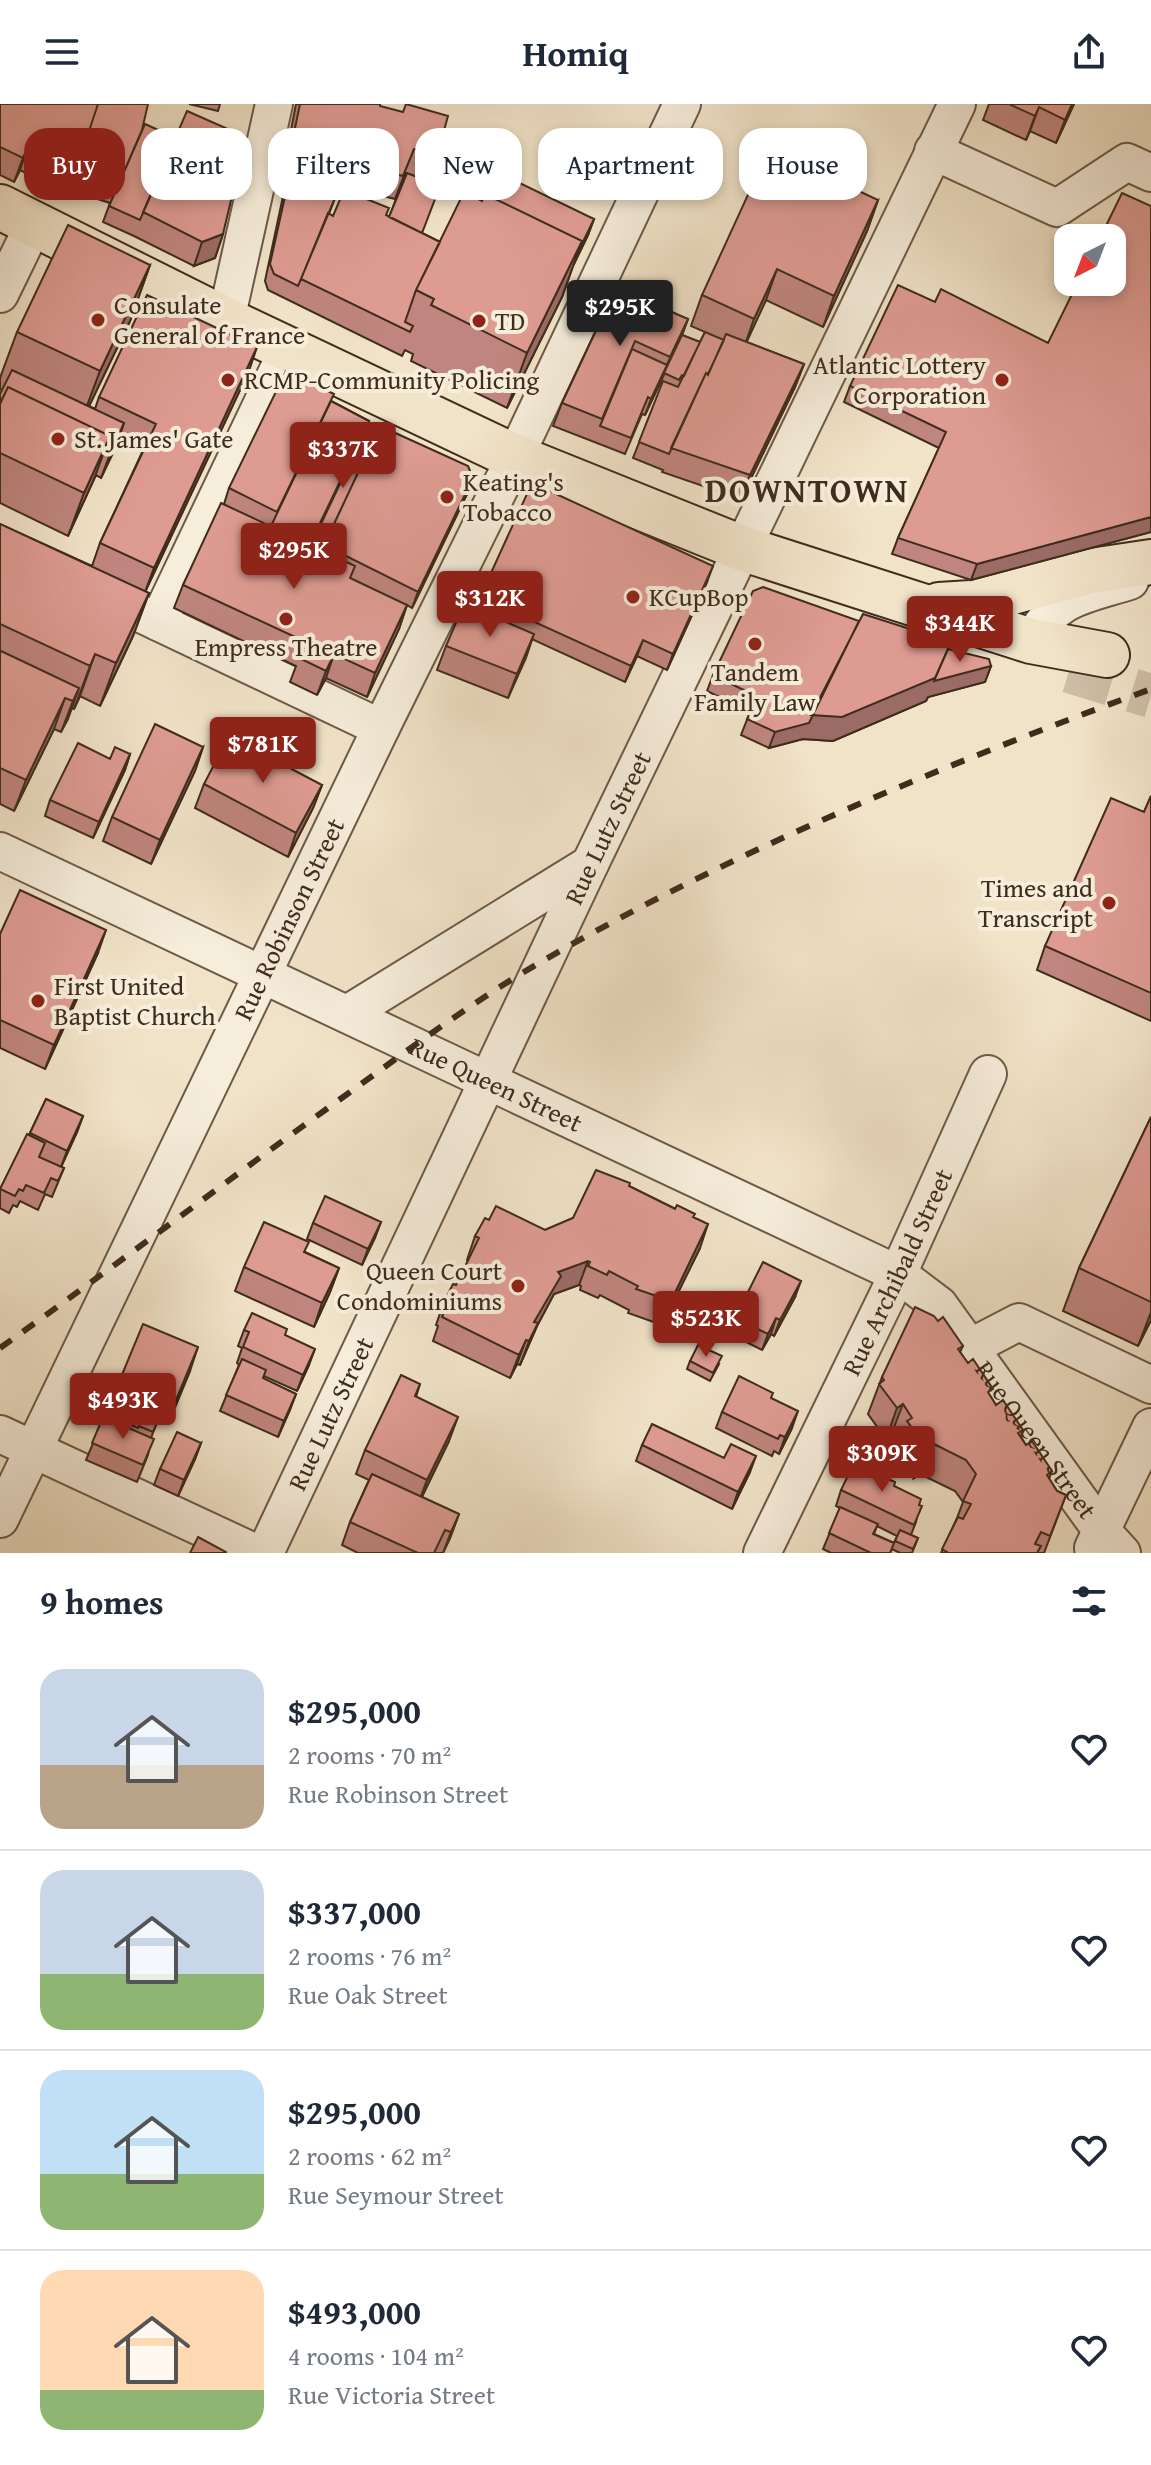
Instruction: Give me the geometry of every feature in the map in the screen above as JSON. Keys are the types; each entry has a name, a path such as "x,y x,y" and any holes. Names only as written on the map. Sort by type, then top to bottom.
{"main road":[{"path":"17,216 226,320 515,457 744,549 1031,641 1088,663"},
{"path":"909,601 954,605 971,603 1091,571 1151,562"}],"street":[{"path":"226,320 274,104"},
{"name":"Rue Robinson Street","path":"0,1519 515,457 682,104"},
{"name":"Rue Lutz Street","path":"265,1553 590,864 957,104"},
{"path":"933,151 1057,208 1127,162 1151,173"},
{"path":"0,294 17,216"},
{"path":"158,622 288,349"},
{"path":"1031,641 1052,611 1069,600 1151,575"},
{"path":"72,581 381,728"},
{"name":"Rue Queen Street","path":"0,851 898,1274 939,1305 1105,1545"},
{"path":"347,1014 590,864"},
{"name":"Rue Archibald Street","path":"762,1553 898,1274 988,1074"},
{"name":"Rue Queen Street","path":"969,1348 1019,1322 1151,1385"},
{"path":"1105,1545 1151,1427"},
{"path":"0,1434 256,1553"}],"building":[{"path":"0,104 98,104 90,128 24,128 23,158 0,147"},
{"path":"98,104 148,104 141,132 125,169 125,128 90,128"},
{"path":"300,104 380,104 403,112 406,104 448,116 445,128 415,128 415,149 403,176 399,175 399,128 295,128"},
{"path":"1009,104 1072,104 1065,120 1039,107 1035,116"},
{"path":"187,111 226,128 180,128"},
{"path":"141,133 141,200 149,200 140,220 109,206 112,200 125,200 125,170"},
{"path":"407,173 415,176 415,200 435,200 422,233 389,217 396,200 399,200"},
{"path":"522,184 538,192 538,200 555,200 594,219 579,250 582,241 497,200 522,200"},
{"name":"Atlantic Lottery Corporation","path":"1122,193 1151,206 1151,517 977,564 898,538 946,432 850,386 898,285 935,302 941,289 1048,343 1071,296 1126,296 1126,224 1107,224"},
{"path":"867,195 878,200 834,296 777,269 754,319 702,295 746,200 867,200"},
{"path":"148,200 231,200 223,234 202,242 143,212"},
{"path":"284,200 334,200 298,286 274,274 270,264"},
{"path":"340,200 369,200 389,208 386,215 440,242 416,290 405,322 413,326 410,332 301,279 328,213 333,216"},
{"path":"460,200 497,200 582,241 527,353 431,305 434,299 416,290"},
{"path":"68,225 150,265 100,371 17,332"},
{"path":"616,288 688,319 670,357 635,341 602,419 562,403"},
{"path":"147,295 257,347 154,568 100,543 156,424 99,397"},
{"path":"705,332 724,340 669,454 639,442 663,381 678,387"},
{"path":"726,334 804,364 750,475 671,448"},
{"path":"682,335 700,342 684,376 679,380 664,373"},
{"path":"632,349 667,365 651,399 648,397 631,438 600,426"},
{"path":"12,370 124,423 110,454 104,452 110,436 8,387 0,403 0,394"},
{"path":"286,371 334,394 277,512 229,488"},
{"path":"8,387 110,436 84,493 0,453 0,404"},
{"path":"331,401 369,421 310,544 271,526"},
{"path":"380,426 468,466 473,478 418,592 324,545"},
{"path":"366,429 376,434 322,550 311,545"},
{"path":"532,483 713,566 673,654 643,640 631,666 480,597"},
{"name":"Empress Theatre","path":"221,503 355,566 350,578 407,605 375,673 334,654 326,671 299,658 306,642 183,585"},
{"path":"0,524 149,593 116,663 95,654 90,666 0,624"},
{"path":"763,587 859,621 809,723 775,732 747,719 758,697 713,675 753,591"},
{"path":"464,604 534,634 517,674 446,646"},
{"path":"863,614 951,642 935,678 842,717 811,715"},
{"path":"948,649 989,659 991,666 934,681"},
{"path":"1,651 79,688 73,701 65,698 26,780 0,768"},
{"path":"155,724 203,747 160,840 112,817"},
{"path":"229,736 322,785 296,833 204,784"},
{"path":"78,743 110,759 115,747 130,754 99,822 50,800"},
{"name":"Times and Transcript","path":"1151,796 1151,993 1045,946 1111,798 1144,812"},
{"name":"First United Baptist Church","path":"20,890 106,930 54,1045 0,1020 0,934"},
{"path":"46,1099 83,1116 67,1151 30,1133"},
{"path":"1151,1117 1151,1302 1079,1268"},
{"path":"27,1134 45,1143 39,1157 64,1168 58,1181 51,1178 44,1193 26,1185 15,1196 0,1189"},
{"name":"Queen Court Condominiums","path":"596,1170 630,1183 629,1186 675,1209 677,1205 708,1224 671,1301 636,1289 638,1286 609,1271 607,1275 588,1266 588,1261 558,1272 561,1276 519,1355 442,1317 448,1303 444,1302 479,1238 475,1236 496,1206 545,1230 573,1218"},
{"path":"325,1196 381,1222 368,1249 313,1223"},
{"path":"264,1222 309,1242 304,1252 339,1268 322,1303 244,1267"},
{"path":"763,1262 801,1281 780,1320 776,1318 768,1334 735,1318"},
{"path":"915,1307 938,1321 943,1317 963,1346 958,1349 968,1363 973,1359 993,1389 988,1392 996,1405 1003,1400 1023,1430 1018,1433 1026,1445 1032,1441 1052,1471 1047,1475 1057,1491 1066,1495 1050,1536 1041,1532 1035,1544 1041,1546 1037,1553 947,1553 942,1549 958,1517 963,1519 971,1504 963,1501 976,1474 966,1460 932,1443 926,1447 907,1421 912,1418 903,1404 897,1408 879,1384 884,1380 882,1377"},
{"path":"252,1313 287,1329 285,1335 315,1349 303,1375 243,1347 249,1332 244,1330"},
{"path":"143,1324 198,1347 176,1400 121,1377"},
{"path":"698,1345 722,1356 713,1373 690,1361"},
{"path":"242,1359 266,1370 263,1378 296,1394 284,1421 226,1395"},
{"path":"401,1375 420,1384 415,1396 458,1417 427,1480 365,1450"},
{"path":"739,1376 773,1393 771,1398 798,1411 785,1437 780,1435 778,1439 722,1412"},
{"path":"117,1389 163,1409 153,1432 106,1414"},
{"path":"103,1417 154,1439 143,1465 92,1443"},
{"path":"652,1424 724,1458 731,1444 756,1456 738,1492 642,1445"},
{"path":"177,1432 201,1443 184,1480 160,1469"},
{"path":"854,1463 895,1482 894,1486 921,1499 919,1505 922,1506 914,1525 841,1490"},
{"path":"372,1474 459,1514 451,1532 445,1530 434,1553 418,1553 350,1522"},
{"path":"840,1507 878,1524 873,1534 894,1543 890,1553 871,1553 829,1533"},
{"path":"900,1530 918,1538 913,1549 895,1541"},
{"path":"198,1537 226,1552 226,1553 190,1553"}],"tunnel":[{"path":"1069,671 1151,696"}],"railway":[{"path":"0,1348 419,1042 546,959 692,881 842,811 1151,689"}],"place":[{"name":"Consulate General of France","path":"98,320"},
{"name":"TD","path":"479,321"},
{"name":"RCMP-Community Policing","path":"228,380"},
{"name":"Atlantic Lottery Corporation","path":"1002,380"},
{"name":"St. James' Gate","path":"58,439"},
{"name":"Keating's Tobacco","path":"447,497"},
{"name":"KCupBop","path":"633,597"},
{"name":"Empress Theatre","path":"286,619"},
{"name":"Tandem Family Law","path":"755,644"},
{"name":"Times and Transcript","path":"1109,903"},
{"name":"First United Baptist Church","path":"38,1001"},
{"name":"Queen Court Condominiums","path":"518,1286"}],"district":[{"name":"DOWNTOWN","path":"807,490"}]}
